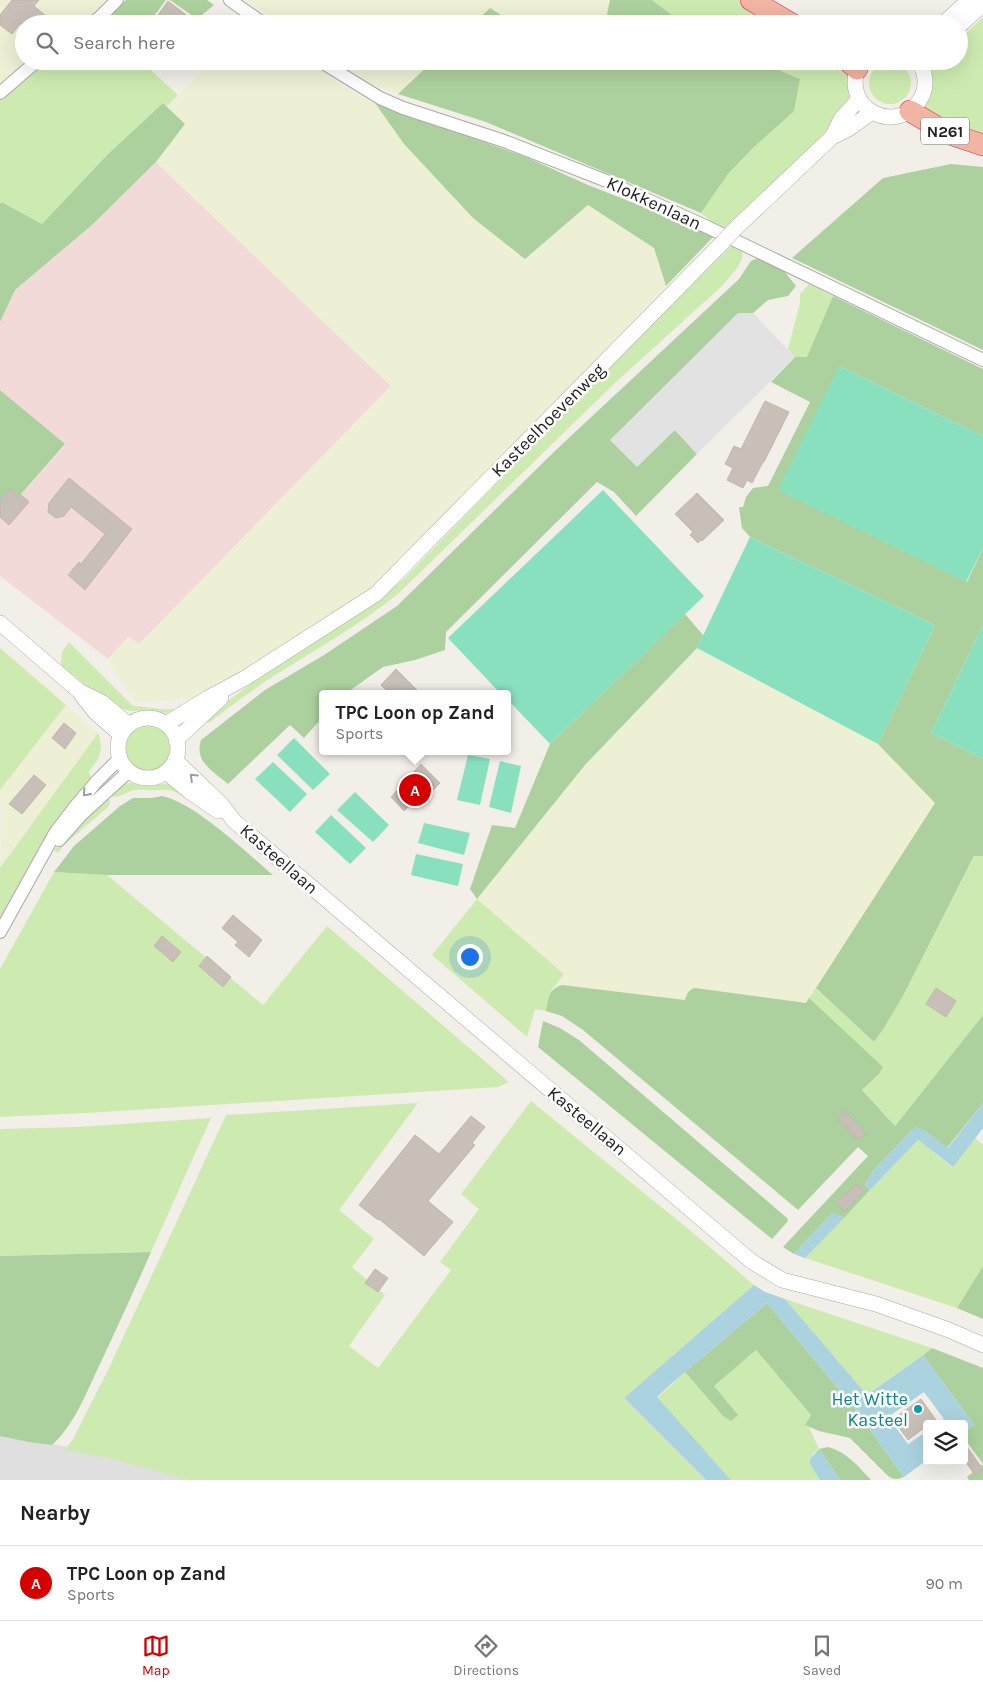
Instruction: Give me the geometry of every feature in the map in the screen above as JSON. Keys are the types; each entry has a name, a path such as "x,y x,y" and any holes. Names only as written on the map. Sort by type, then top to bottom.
{"highway":[{"path":"751,0 777,15"},
{"name":"N261","path":"910,111 947,133 983,145"}],"street":[{"path":"102,15 117,0"},
{"path":"230,0 251,15"},
{"path":"963,15 969,0"},
{"path":"967,15 983,4"},
{"path":"0,92 26,70"},
{"name":"Klokkenlaan","path":"335,70 380,98 403,108 504,141 604,180 983,360"},
{"path":"855,70 855,89 858,98 864,106 881,116 891,117 900,116 910,111 918,103 924,92 924,70"},
{"name":"Kasteelhoevenweg","path":"832,138 841,119 858,98"},
{"name":"Kasteelhoevenweg","path":"166,724 244,678 376,594 737,227 832,138 872,112"},
{"path":"0,624 79,691 95,712 125,730"},
{"name":"Kasteelhoevenweg","path":"176,740 244,678"},
{"path":"147,718 166,724 174,734 178,746 175,760 166,772 155,777 144,778 129,771 120,758 118,746 125,730 134,722 147,718"},
{"path":"0,932 55,833 97,781 120,758"},
{"name":"Kasteellaan","path":"175,760 222,805 234,820 760,1267 782,1280 876,1304 949,1330 983,1345"},
{"path":"39,862 82,814 129,771"},
{"name":"Kasteellaan","path":"166,772 189,792 234,820"}],"shaded area":[{"path":"156,162 391,386 139,644 128,637 108,659 0,576 0,518 65,445 0,390 0,322 15,290 92,225"},
{"path":"738,313 753,313 795,357 697,454 675,430 637,467 610,440"},
{"path":"0,1434 73,1448 205,1480 0,1480"}],"green space":[{"path":"0,0 111,0 95,15 15,15 15,70 21,70 0,87"},
{"path":"126,0 166,0 155,15 110,15"},
{"path":"170,0 207,0 214,5 202,15 191,15"},
{"path":"246,0 610,0 607,15 501,15 490,8 483,15 267,15"},
{"path":"610,0 652,0 672,15 607,15"},
{"path":"652,0 742,0 768,15 672,15"},
{"path":"490,8 501,15 483,15"},
{"path":"983,17 983,141 922,108 931,90 932,70 968,70 968,31"},
{"path":"34,70 151,70 178,95 167,106 163,103 107,155 42,224 3,202 0,204 0,99"},
{"path":"204,70 320,70 346,88 375,103 404,144 473,218 531,255 588,205 654,248 666,286 434,528 384,576 349,603 193,701 183,697 172,700 144,702 134,701 108,659 128,637 140,644 391,386 156,162 185,124 167,106"},
{"path":"348,70 423,70 398,94 373,85"},
{"path":"423,70 778,70 800,79 794,111 754,147 728,174 701,213 486,122 398,94"},
{"path":"778,70 846,70 849,74 850,101 814,146 722,230 701,213 728,174 754,147 800,79"},
{"path":"874,70 906,70 911,79 911,87 905,98 894,104 886,104 875,98 869,87 869,79"},
{"path":"163,103 185,124 156,162 92,225 15,290 0,322 0,204 2,202 42,224 107,155"},
{"path":"375,103 526,157 588,185 715,235 666,286 654,248 588,205 525,259 473,218 404,144"},
{"path":"951,164 983,167 983,350 792,258 883,178"},
{"path":"733,244 741,249 743,256 738,267 722,286 616,382 400,592 351,627 266,681 210,722 207,723 204,720 265,674 369,606 405,578 647,329"},
{"path":"758,258 780,266 796,286 788,296 768,300 752,314 675,430 697,454 636,516 614,492 597,482 446,632 445,650 415,660 383,667 351,690 319,690 319,721 304,738 290,725 228,784 206,765 200,754 201,740 265,690 324,655 397,606 557,449 739,279 751,261"},
{"path":"809,284 833,296 807,358 795,357 788,349 800,303 800,294"},
{"path":"833,296 983,369 983,436 839,366 967,582 983,548 983,625 931,733 983,759 983,856 974,856 904,994 874,1042 816,988 935,803 878,744 935,625 750,537 742,528 739,507 743,507 746,497 753,488 768,486 810,402 771,382 795,357 807,357"},
{"path":"839,366 983,436 983,548 966,582 778,490"},
{"path":"0,390 65,444 0,518"},
{"path":"603,490 704,596 550,744 511,703 511,690 497,690 448,638"},
{"path":"750,537 935,625 878,744 697,648"},
{"path":"685,614 703,635 697,648 585,765 477,899 470,889 492,825 515,828 550,744"},
{"path":"983,625 983,759 931,733"},
{"path":"69,642 133,706 167,709 174,709 181,705 184,707 175,712 167,713 130,711 120,708 93,691 61,666 62,652"},
{"path":"0,648 66,705 0,790"},
{"path":"697,648 878,744 936,803 806,1003 695,988 685,1000 562,985 554,987 564,974 477,899 585,765"},
{"path":"66,705 98,733 0,868 0,790"},
{"path":"147,722 157,724 165,730 171,738 173,748 171,758 165,766 157,772 147,774 137,772 129,766 123,758 121,748 123,738 129,730 137,724"},
{"path":"98,733 101,744 100,752 98,759 89,771 92,779 44,839 0,917 0,868"},
{"path":"294,738 330,774 313,790 277,755"},
{"path":"468,755 490,759 480,805 457,800"},
{"path":"500,761 521,766 511,813 489,807"},
{"path":"273,762 307,794 290,812 255,779"},
{"path":"127,783 166,784 176,787 183,793 181,795 169,790 139,790 113,797 111,793"},
{"path":"355,792 389,825 373,842 337,810"},
{"path":"162,796 175,800 204,818 273,875 107,875 54,872 74,846 120,806 133,798"},
{"path":"107,797 110,800 109,806 64,845 58,853 54,850"},
{"path":"331,815 366,848 350,864 315,832"},
{"path":"424,823 470,833 464,855 418,843"},
{"path":"416,854 463,864 458,886 411,875"},
{"path":"975,855 983,856 983,1015 895,1126 862,1090 879,1074 809,998 816,988 874,1042 904,994"},
{"path":"54,872 107,875 263,1005 327,926 509,1082 498,1087 0,1117 0,969"},
{"path":"477,899 564,974 551,991 546,1011 535,1009 527,1037 432,955"},
{"path":"562,985 685,1000 689,991 695,988 806,1003 809,998 883,1067 879,1074 862,1090 895,1126 983,1015 983,1103 947,1148 925,1131 913,1129 873,1171 865,1185 870,1190 844,1218 832,1213 794,1254 783,1247 868,1156 858,1147 798,1210 583,1030 562,1016 546,1011 552,992"},
{"path":"543,1021 560,1028 579,1040 787,1218 788,1221 772,1239 538,1047"},
{"path":"531,1101 754,1285 624,1398 706,1480 189,1480 109,1458 64,1450 72,1441 108,1370 226,1115 418,1103 339,1210 374,1239 352,1267 385,1295 349,1346 378,1368 451,1270 440,1262 479,1209 461,1194"},
{"path":"211,1118 151,1252 0,1256 0,1129 77,1127"},
{"path":"975,1138 983,1145 983,1266 957,1308 805,1258 918,1140 952,1167"},
{"path":"151,1252 86,1395 68,1427 52,1445 0,1436 0,1256"},
{"path":"983,1266 983,1319 957,1308"},
{"path":"785,1299 932,1348 867,1395"},
{"path":"767,1303 852,1405 904,1477 895,1479 889,1477 850,1438 819,1431 805,1425 811,1415 756,1350 714,1386 738,1415 731,1421 723,1416 685,1372"},
{"path":"932,1348 983,1368 983,1464 968,1443 968,1429 974,1425 923,1355"},
{"path":"756,1350 811,1415 805,1425 809,1427 819,1449 813,1454 810,1464 820,1480 731,1480 657,1398 685,1372 723,1416 737,1415 713,1386"},
{"path":"828,1447 847,1456 871,1480 840,1480 819,1449"},
{"path":"983,1464 983,1480 969,1480 967,1477"}],"water":[{"path":"983,1103 983,1128 953,1167 918,1140 870,1190 865,1185 873,1171 913,1129 917,1127 925,1131 948,1148"},
{"path":"832,1213 844,1218 805,1258 794,1254"},
{"path":"754,1285 765,1292 785,1299 867,1395 923,1355 974,1425 968,1429 968,1420 943,1420 944,1419 924,1392 888,1417 908,1444 923,1434 923,1463 904,1477 852,1405 767,1303 657,1397 731,1480 706,1480 624,1398"},
{"path":"819,1449 840,1480 820,1480 810,1464 810,1459"}],"building":[{"path":"12,0 39,0 34,6 45,15 15,15 15,30 12,34 0,25 0,15"},
{"path":"168,1 186,15 158,15"},
{"path":"765,401 789,412 752,483 747,480 743,488 727,480 733,468 725,464 734,446 741,449"},
{"path":"69,478 132,529 85,590 68,575 79,562 81,564 105,534 71,507 64,516 56,518 48,512 49,503"},
{"path":"10,489 17,495 19,493 29,502 9,525 0,517 0,500"},
{"path":"697,493 724,520 698,543 690,535 693,532 675,514"},
{"path":"396,669 417,690 386,690 381,685"},
{"path":"64,723 76,733 65,749 52,738"},
{"path":"421,764 440,783 422,801 418,797 404,811 391,797"},
{"path":"34,775 46,785 22,814 9,804"},
{"path":"233,915 262,940 249,957 235,945 238,942 222,928"},
{"path":"162,936 181,952 173,962 154,946"},
{"path":"207,956 231,977 223,987 199,966"},
{"path":"936,988 956,1001 946,1017 926,1004"},
{"path":"845,1111 866,1133 858,1140 837,1118"},
{"path":"471,1116 485,1127 472,1143 475,1145 428,1201 453,1222 424,1256 359,1205 415,1135 439,1154"},
{"path":"857,1184 864,1191 844,1212 836,1202"},
{"path":"375,1269 388,1278 378,1292 365,1283"},
{"name":"Het Witte Kasteel","path":"921,1399 936,1420 923,1420 923,1429 908,1440 893,1419"},
{"path":"968,1448 983,1469 975,1475 968,1465"}],"place":[{"name":"TPC Loon op Zand","path":"415,790"},
{"name":"Het Witte Kasteel","path":"918,1409"}]}
